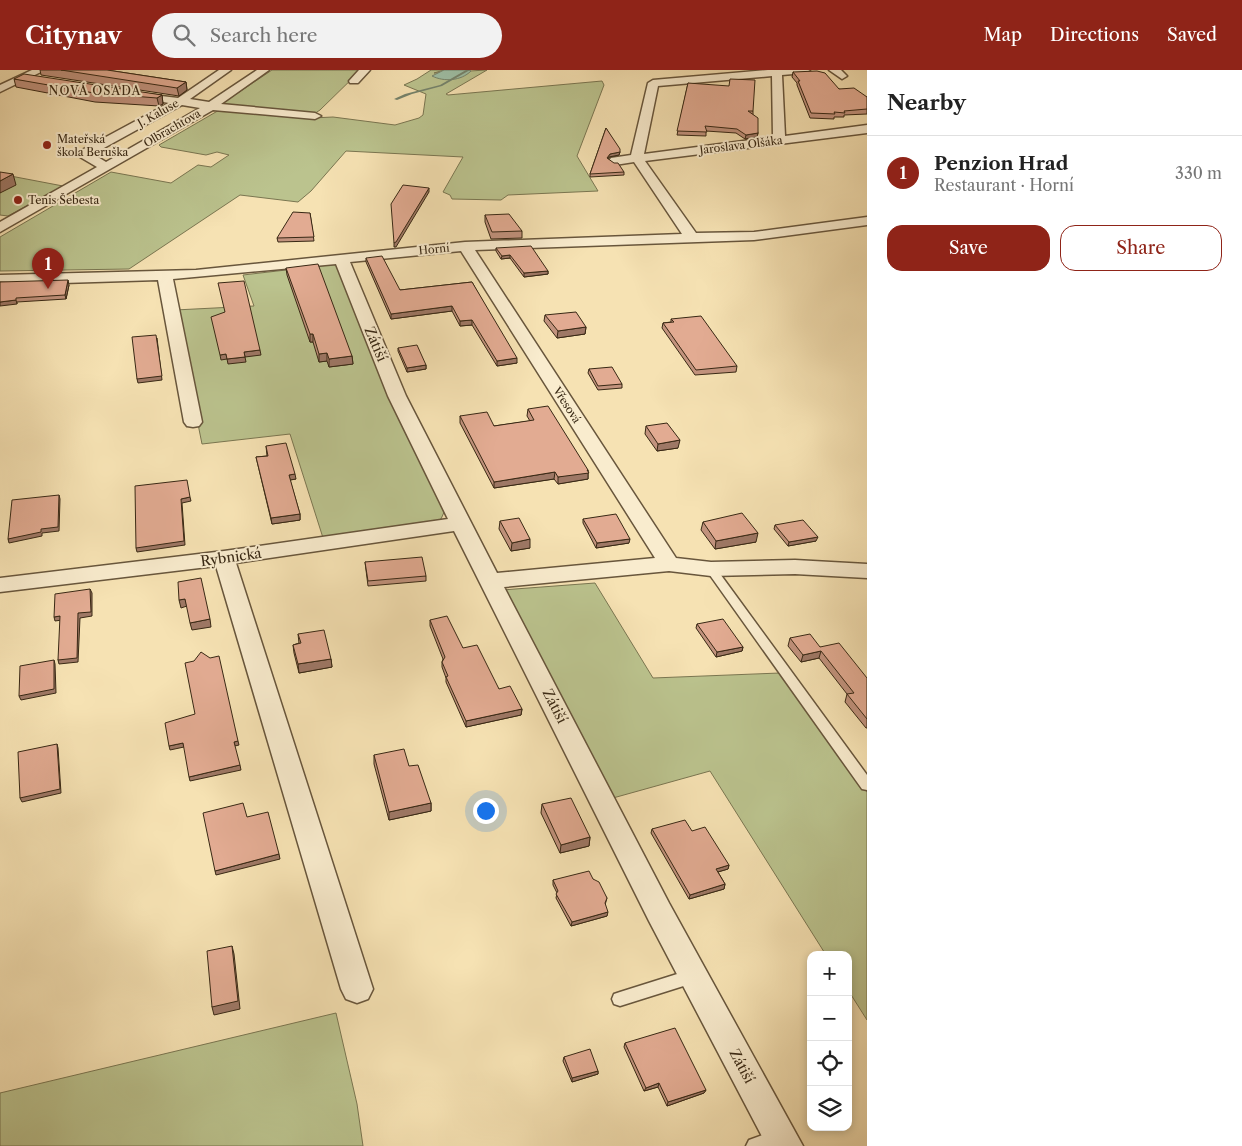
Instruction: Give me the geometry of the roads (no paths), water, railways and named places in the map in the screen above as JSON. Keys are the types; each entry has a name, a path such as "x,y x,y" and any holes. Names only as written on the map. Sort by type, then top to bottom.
{"street":[{"path":"0,89 40,70"},
{"name":"J. Kaluse","path":"106,167 84,154 181,101 226,70"},
{"name":"Olbrachtova","path":"0,228 211,106 264,70"},
{"path":"354,81 365,70"},
{"path":"691,237 637,158 653,83 805,70"},
{"path":"776,73 779,140"},
{"path":"25,77 50,81"},
{"path":"119,92 211,106 315,116"},
{"name":"Jaroslava Olšáka","path":"615,161 867,129"},
{"name":"Horní","path":"0,280 196,274 466,246 762,235 867,221"},
{"name":"Vřesová","path":"466,246 670,564"},
{"name":"Zátiší","path":"341,259 397,396 461,524 655,904 783,1142"},
{"path":"165,275 194,422"},
{"name":"Rybnická","path":"0,585 224,558 461,524"},
{"path":"224,558 357,989"},
{"path":"491,581 670,564 711,569 795,567 867,571"}],"lane":[{"path":"711,569 867,785"},
{"path":"620,999 694,976"},
{"path":"755,1146 783,1142"}],"waterway":[{"path":"396,99 411,93 441,86 468,70"}],"place":[{"name":"Mateřská škola Beruška","path":"47,145"},
{"name":"Tenis Šebesta","path":"18,200"},
{"name":"Penzion Hrad","path":"48,289"}],"district":[{"name":"NOVÁ OSADA","path":"95,90"}]}
